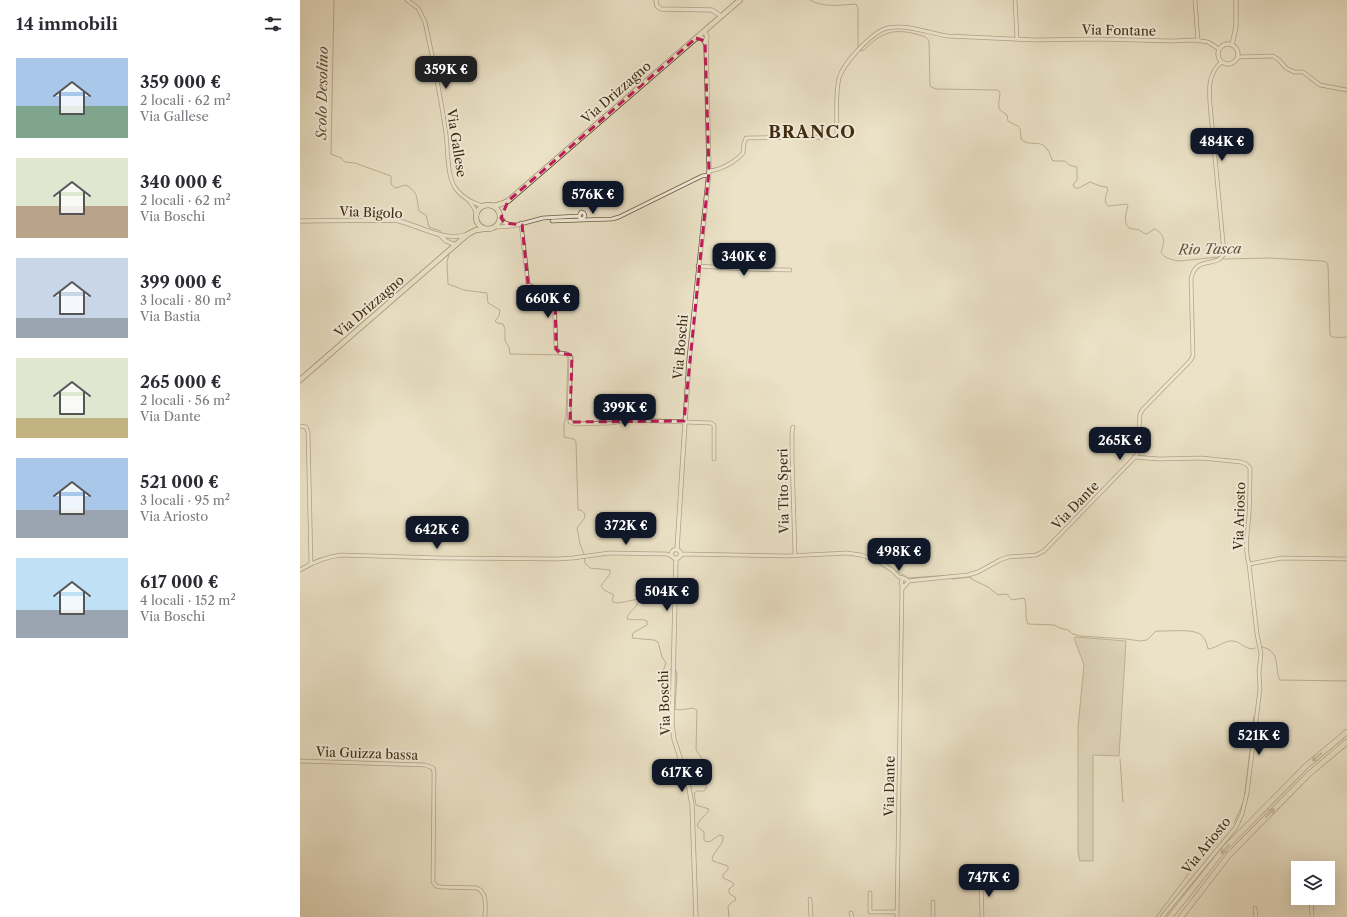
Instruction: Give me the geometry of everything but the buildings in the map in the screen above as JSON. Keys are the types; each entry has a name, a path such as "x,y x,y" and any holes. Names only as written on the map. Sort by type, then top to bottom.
{"highway":[{"path":"1170,917 1224,849 1306,766 1347,732"},
{"path":"1181,917 1229,855 1309,774 1347,742"}],"main road":[{"name":"Via Drizzagno","path":"493,206 508,201 740,0"},
{"name":"Via Drizzagno","path":"500,216 508,201"},
{"path":"484,206 493,206 496,208 500,216 500,221 496,227 484,229 478,224 478,211 484,206"},
{"name":"Via Drizzagno","path":"300,380 456,245 469,233 477,217"},
{"name":"Via Drizzagno","path":"469,233 484,229"}],"street":[{"name":"Via Gallese","path":"407,0 416,5 423,16 444,121 450,175 454,187 474,208 477,217"},
{"path":"656,0 657,6 661,9 712,10 721,16"},
{"path":"1015,0 1017,39"},
{"path":"1195,0 1198,40"},
{"path":"1232,45 1236,26 1236,0"},
{"name":"Via Boschi","path":"705,43 711,24"},
{"name":"Via Fontane","path":"709,173 736,161 743,154 746,138 837,137 839,78 845,67 857,52 878,33 886,28 908,28 936,35 1017,39 1095,38 1198,40 1208,42 1219,49"},
{"path":"704,31 707,36"},
{"name":"Via Boschi","path":"696,917 692,805 688,783 674,739 672,724 672,667 679,554 684,421 698,266 709,173 704,31"},
{"path":"696,38 702,38 705,43"},
{"path":"1222,45 1232,45 1236,48 1238,57 1236,61 1232,63 1221,62 1218,55 1219,49 1222,45"},
{"path":"1238,57 1273,56 1286,68 1294,72 1302,72 1315,83 1347,90"},
{"path":"1134,457 1137,455 1140,414 1143,409 1190,361 1192,356 1192,272 1201,264 1221,258 1224,251 1210,111 1209,84 1215,68 1221,62"},
{"path":"552,221 612,219 619,217 696,178 709,173"},
{"name":"Via Gallese","path":"466,198 478,205 484,206"},
{"path":"500,216 505,223 516,225"},
{"path":"496,227 516,225 543,218 579,216"},
{"name":"Via Bigolo","path":"300,221 395,220 439,234 457,237 469,233"},
{"path":"522,223 528,284 534,288 554,292 556,349 560,353 567,354 571,357 570,422 575,424 611,423 630,420 650,422 706,422 714,425 714,459"},
{"name":"Via Bigolo","path":"439,234 446,241 456,245"},
{"path":"446,241 448,249 447,253"},
{"path":"698,266 790,270"},
{"path":"300,426 306,427 308,432 311,564"},
{"name":"Via Tito Speri","path":"793,427 792,456 795,556"},
{"name":"Via Ariosto","path":"1134,457 1159,459 1202,458 1241,462 1250,468 1247,553 1257,634 1261,654 1259,672 1260,689 1244,808 1236,827 1162,917"},
{"name":"Via Dante","path":"897,917 903,584 968,575 978,572 1008,557 1036,555 1044,551 1134,457"},
{"path":"300,570 330,556 341,555 556,559 585,557 609,553 795,556 835,553 861,555 878,561 892,570 903,584"},
{"path":"672,554 679,554"},
{"name":"Via Ariosto","path":"1249,564 1282,558 1347,559"},
{"path":"899,577 904,578 903,584"},
{"name":"Via Guizza bassa","path":"300,761 425,765 433,768 433,882 436,886 441,887 477,888 481,890 485,895 485,917"},
{"path":"981,880 982,917"},
{"path":"981,887 991,887"},
{"path":"870,893 870,912 897,912"},
{"path":"810,899 811,917"},
{"path":"932,902 933,917"},
{"path":"1312,905 1312,917"},
{"path":"1255,908 1256,917"},
{"path":"851,913 852,917"}],"highlighted area":[{"path":"696,38 705,41 709,171 684,421 570,422 572,355 560,353 556,349 555,291 535,288 528,284 522,225 505,223 501,218 508,201"}],"shaded area":[{"path":"1074,638 1126,641 1119,756 1093,755 1093,861 1080,861 1078,852 1078,727 1084,665"}],"waterway":[{"name":"Scolo Desolino","path":"334,0 331,154 341,158 345,162 355,163 391,176 391,184 395,188 406,185 415,193 419,211 426,215 429,227 441,231"},
{"name":"Rio Tasca","path":"810,0 815,3 826,5 856,4 858,8 858,47"},
{"name":"Rio Tasca","path":"860,50 864,50 876,39 887,33 908,32 925,37 929,41 931,87 936,89 998,90 1000,92 999,109 1007,115 1008,121 1020,128 1021,139 1029,143 1042,144 1049,152 1052,160 1065,161 1069,165 1077,167 1077,180 1073,185 1075,188 1079,188 1090,182 1107,187 1108,190 1105,200 1106,204 1108,206 1127,204 1126,223 1129,228 1138,229 1146,234 1154,229 1158,231 1163,239 1161,252 1164,256 1179,261 1219,257"},
{"name":"Scolo Desolino","path":"449,254 447,262 448,284 464,290 487,293 488,303 500,310 499,316 495,321 503,324 505,329 505,341 509,347 510,354 567,355"},
{"name":"Rio Tasca","path":"1222,258 1270,258 1326,262 1328,265 1330,335 1336,337 1347,337"},
{"name":"Scolo Desolino","path":"568,357 564,437 574,439 576,442 578,510 581,510 585,514 584,519 577,528 585,563 590,568 610,570 610,574 601,586 604,590 614,595 612,600 613,602 618,603 639,599 637,605 629,614 627,619 645,620 647,621 647,625 633,633 632,638 654,640 658,642 662,657 666,663 663,671 666,672 672,669"},
{"path":"897,571 908,578 952,575"},
{"path":"952,579 971,577 971,579 988,587 998,595 1007,594 1012,600 1024,598 1028,624 1054,625 1080,636 1140,641 1147,640 1156,631 1188,631 1200,634 1205,640 1208,649 1230,641 1236,642 1250,649 1255,648"},
{"path":"1262,647 1272,652 1275,657 1280,680 1347,681"},
{"name":"Scolo Desolino","path":"675,669 677,673 675,709 680,710 693,708 697,710 696,750 708,767 706,789 704,791 697,791 694,793 696,805 709,809 699,821 697,826 704,832 704,840 706,842 711,841 719,835 723,836 722,842 712,859 713,861 728,866 723,878 734,884 729,889 729,893 735,897 736,900 728,906 729,917"},
{"path":"1234,823 1244,801 1254,716"},
{"path":"1120,759 1123,802"},
{"path":"1156,917 1189,873 1217,843"}],"district":[{"name":"BRANCO","path":"812,132"}]}
